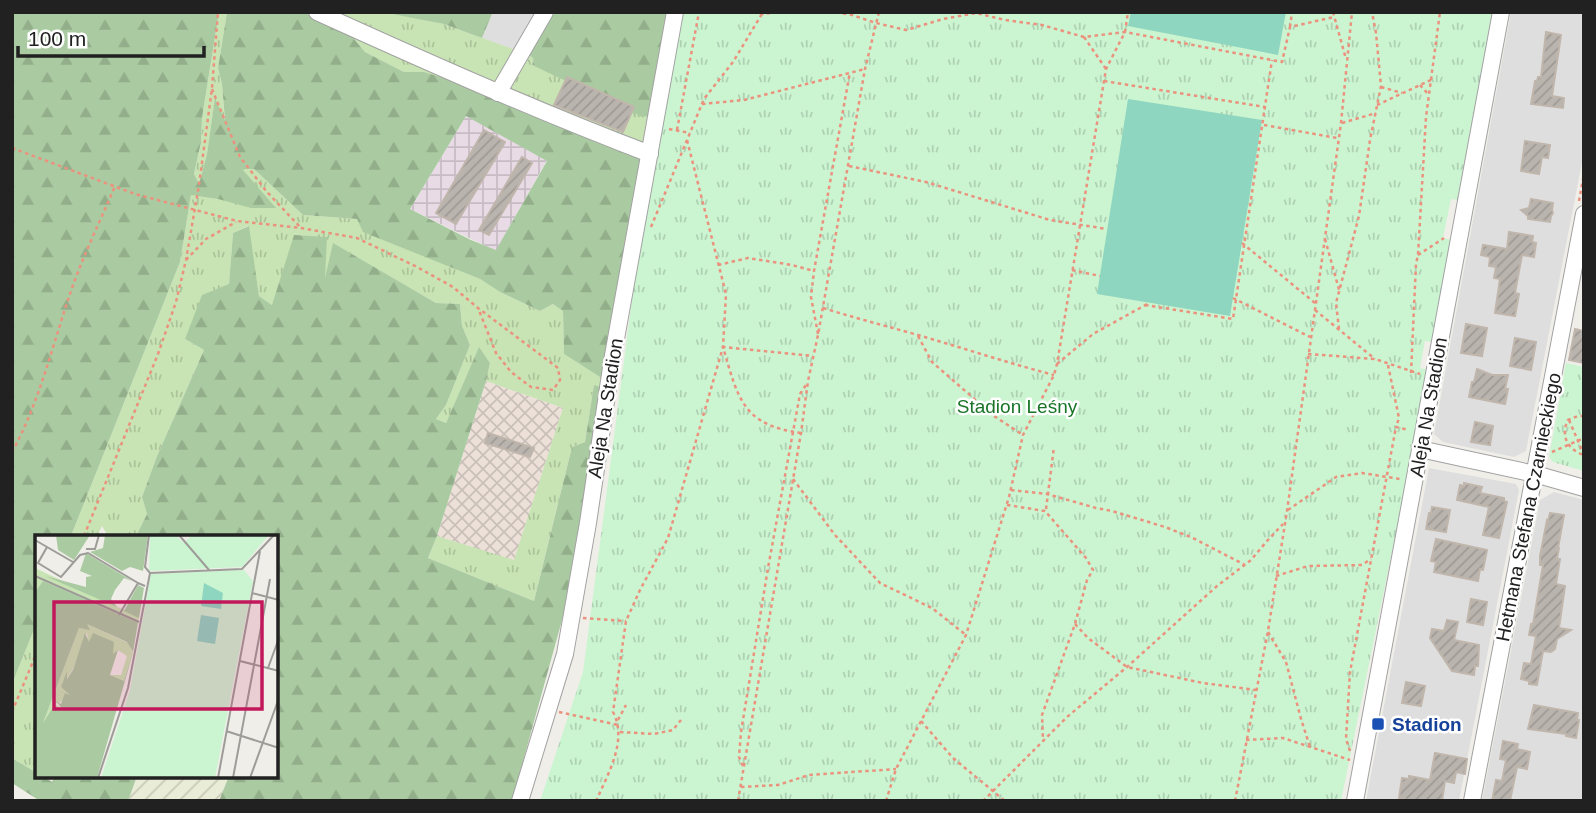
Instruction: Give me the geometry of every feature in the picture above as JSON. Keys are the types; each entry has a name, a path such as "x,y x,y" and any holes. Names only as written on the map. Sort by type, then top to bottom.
{"street":[{"path":"317,12 573,125 650,154"},
{"path":"498,93 545,12"},
{"name":"Aleja Na Stadion","path":"520,801 565,654 612,361 675,12"},
{"name":"Aleja Na Stadion","path":"1355,801 1501,12"},
{"name":"Hetmana Stefana Czarnieckiego","path":"1472,801 1535,474 1580,211"},
{"path":"1421,442 1584,488"}],"path":[{"path":"85,535 158,354 176,302 199,185 212,88 218,12"},
{"path":"677,130 699,12"},
{"path":"753,12 778,12"},
{"path":"836,12 906,30 976,13 1042,25 1084,37 1125,32 1282,62 1292,12"},
{"path":"738,801 808,381 865,69 880,12"},
{"path":"886,801 896,769 966,635 1007,505 1023,435 1054,375 1106,69 1125,32 1128,12"},
{"path":"1333,12 1346,62"},
{"path":"1235,801 1268,631 1287,511 1341,123 1352,12"},
{"path":"1339,329 1336,303 1359,216 1381,86 1372,12"},
{"path":"1411,373 1426,117 1440,12"},
{"path":"652,226 702,103 733,62 763,13"},
{"path":"1290,27 1334,18"},
{"path":"1084,37 1106,69"},
{"path":"1145,305 1233,319 1272,60"},
{"path":"702,103 744,100 865,69"},
{"path":"818,335 811,298 814,271 850,72"},
{"path":"1377,104 1431,80"},
{"path":"1104,81 1265,107"},
{"path":"1419,85 1429,95"},
{"path":"1381,86 1402,93"},
{"path":"212,88 240,157 267,192 301,228"},
{"path":"1341,123 1376,113"},
{"path":"1262,124 1339,138"},
{"path":"654,127 690,133"},
{"path":"618,720 613,712 626,621 668,538 723,347 726,294 687,140"},
{"path":"12,148 135,194 237,221 357,238 453,287 558,368 560,380 552,390 531,387 511,372 496,353 478,308"},
{"path":"848,166 926,182 1050,220 1107,229"},
{"path":"1580,211 1584,174"},
{"path":"12,452 22,435 69,297 115,186"},
{"path":"186,260 206,239 237,221"},
{"path":"1324,238 1340,293"},
{"path":"1418,255 1444,238 1459,240"},
{"path":"1243,244 1315,303"},
{"path":"718,265 748,258 814,271"},
{"path":"1072,270 1100,275"},
{"path":"1235,299 1310,337"},
{"path":"1057,364 1093,334 1150,303"},
{"path":"823,308 1054,375"},
{"path":"1314,309 1374,359"},
{"path":"917,335 932,362 994,416 1023,435"},
{"path":"723,347 813,356"},
{"path":"723,347 736,391 755,418 771,427 801,433"},
{"path":"1308,354 1374,359 1411,373 1433,377"},
{"path":"1246,740 1283,738 1353,761 1346,739 1349,684 1357,630 1399,418 1388,364"},
{"path":"744,770 739,757 741,732 800,394 808,381"},
{"path":"1584,416 1569,420 1564,427 1564,435 1569,445 1575,452 1584,455"},
{"path":"1569,420 1584,455"},
{"path":"1396,427 1421,442"},
{"path":"1546,455 1584,438"},
{"path":"1045,510 1054,446"},
{"path":"1287,511 1336,477 1362,473 1414,482"},
{"path":"793,479 835,535 880,583 932,608 966,635"},
{"path":"1011,490 1047,494 1096,509 1112,510 1191,537 1245,565"},
{"path":"1007,505 1045,510 1093,570 1087,580 1075,624 1042,715 1043,741"},
{"path":"983,801 1067,717 1217,586 1251,560 1283,524"},
{"path":"1276,576 1308,566 1362,565 1371,559"},
{"path":"582,618 626,621"},
{"path":"1075,624 1088,638 1127,667 1256,690"},
{"path":"1268,631 1286,662 1310,747"},
{"path":"12,712 35,657"},
{"path":"596,801 612,764 620,732 618,720 626,705"},
{"path":"559,712 618,725"},
{"path":"620,732 654,734 673,730 681,720"},
{"path":"921,721 953,758 1005,801"},
{"path":"741,788 778,785 809,775 896,769"}],"shaded area":[{"path":"488,12 554,12 529,55 482,38 492,14"},
{"path":"1511,12 1584,12 1584,152 1526,451 1514,457 1443,442 1434,434"},
{"path":"466,116 547,160 496,251 410,209"},
{"path":"486,381 563,408 514,561 437,536"},
{"path":"1429,468 1516,484 1519,490 1459,801 1366,801"},
{"path":"1554,492 1584,500 1584,801 1482,801 1540,500"}],"green space":[{"path":"12,12 219,12 194,174 199,184 207,154 215,98 225,120 218,68 227,12 304,12 349,33 365,52 404,72 424,72 469,86 643,158 603,379 564,354 563,311 553,304 540,311 480,279 363,232 357,219 303,215 254,169 242,169 276,208 251,208 191,195 180,262 71,535 35,535 35,627 12,684","holes":["466,116 547,161 496,250 410,209"]},
{"path":"219,12 227,12 218,68 225,123 215,100 207,154 199,185 194,174"},
{"path":"304,12 382,12 418,18 444,24 529,55 534,59 532,65 651,112 643,158 424,72 404,72 365,52 349,33"},
{"path":"382,12 492,14 482,38 444,24"},
{"path":"554,12 669,12 651,112 648,116 642,117 532,65 534,59 529,55"},
{"name":"Stadion Leśny","path":"682,12 1495,12 1459,200 1451,199 1443,238 1452,240 1432,342 1425,341 1420,368 1429,370 1341,801 540,801 583,672 638,254"},
{"path":"1131,12 1286,12 1278,55 1128,26"},
{"path":"1128,99 1262,120 1230,316 1097,294"},
{"path":"242,169 254,169 303,215 357,219 540,311 553,304 563,310 564,354 603,379 603,388 594,386 585,442 572,447 534,601 428,558 437,536 514,560 563,408 486,381 490,363 479,348 446,423 436,419 446,405 470,345 462,327 460,304 436,303 334,244 324,284 272,305 259,296 248,226 233,233 229,284 185,339 204,350 157,456 142,497 147,514 136,535 107,535 102,526 98,535 71,535 180,262 191,194 218,199"},
{"path":"249,226 259,296 272,305 294,235 327,237 325,278 333,243 436,303 460,304 462,326 470,345 446,405 436,419 446,423 479,347 490,363 428,558 534,601 572,447 585,442 594,385 603,388 564,613 512,801 219,801 228,778 278,778 278,535 136,535 147,514 142,497 157,456 204,350 185,339 202,295 229,284 233,233"},
{"path":"1566,363 1584,367 1584,471 1553,462 1549,457"},
{"path":"35,627 35,772 12,758 12,684"},
{"path":"12,758 35,772 35,778 46,778 52,782 54,778 136,778 128,801 40,801 12,783"},
{"path":"136,778 228,778 219,801 128,801"}],"building":[{"path":"1546,32 1561,35 1552,96 1564,98 1563,108 1531,104 1535,81 1541,77"},
{"path":"567,77 634,107 623,132 554,105"},
{"path":"484,130 505,142 456,224 436,213"},
{"path":"1525,141 1550,145 1548,158 1542,157 1539,174 1521,171"},
{"path":"522,157 532,163 489,235 479,230"},
{"path":"1531,199 1553,203 1550,222 1528,219 1521,210 1529,208"},
{"path":"1509,232 1533,236 1532,242 1536,243 1534,257 1522,255 1515,293 1519,294 1515,316 1495,313 1500,279 1494,278 1496,267 1489,266 1490,257 1481,255 1483,245 1507,249"},
{"path":"1466,324 1487,328 1482,356 1461,353"},
{"path":"1575,329 1584,331 1584,363 1569,360"},
{"path":"1515,338 1536,342 1531,370 1510,366"},
{"path":"1477,369 1492,375 1508,375 1505,404 1469,397"},
{"path":"1475,422 1493,426 1490,445 1471,442"},
{"path":"488,433 534,448 530,457 485,443"},
{"path":"1464,483 1482,487 1480,493 1504,498 1507,502 1499,538 1483,535 1489,507 1457,500 1460,485 1464,486"},
{"path":"1432,507 1450,510 1446,532 1426,529"},
{"path":"1550,513 1564,515 1558,548 1557,559 1560,559 1556,584 1565,586 1559,628 1571,630 1557,639 1555,649 1551,652 1543,651 1537,685 1521,679 1524,663 1531,664 1536,636 1529,635 1543,565 1540,565 1540,556"},
{"path":"1436,539 1487,550 1478,581 1434,572 1436,562 1431,561"},
{"path":"1471,599 1487,602 1483,625 1467,622"},
{"path":"1447,620 1458,622 1454,640 1479,645 1478,666 1475,666 1474,675 1452,671 1430,638 1432,629 1444,631"},
{"path":"1406,682 1425,686 1421,706 1402,703"},
{"path":"1534,705 1578,713 1576,738 1528,729"},
{"path":"1503,741 1518,744 1517,749 1530,752 1527,769 1517,767 1510,801 1492,801 1496,780 1502,781 1506,760 1500,759"},
{"path":"1435,753 1467,759 1465,774 1456,772 1454,783 1445,781 1442,801 1399,798 1402,778 1409,779 1409,776 1430,780"}],"place":[{"name":"Stadion","path":"1378,724"}]}
